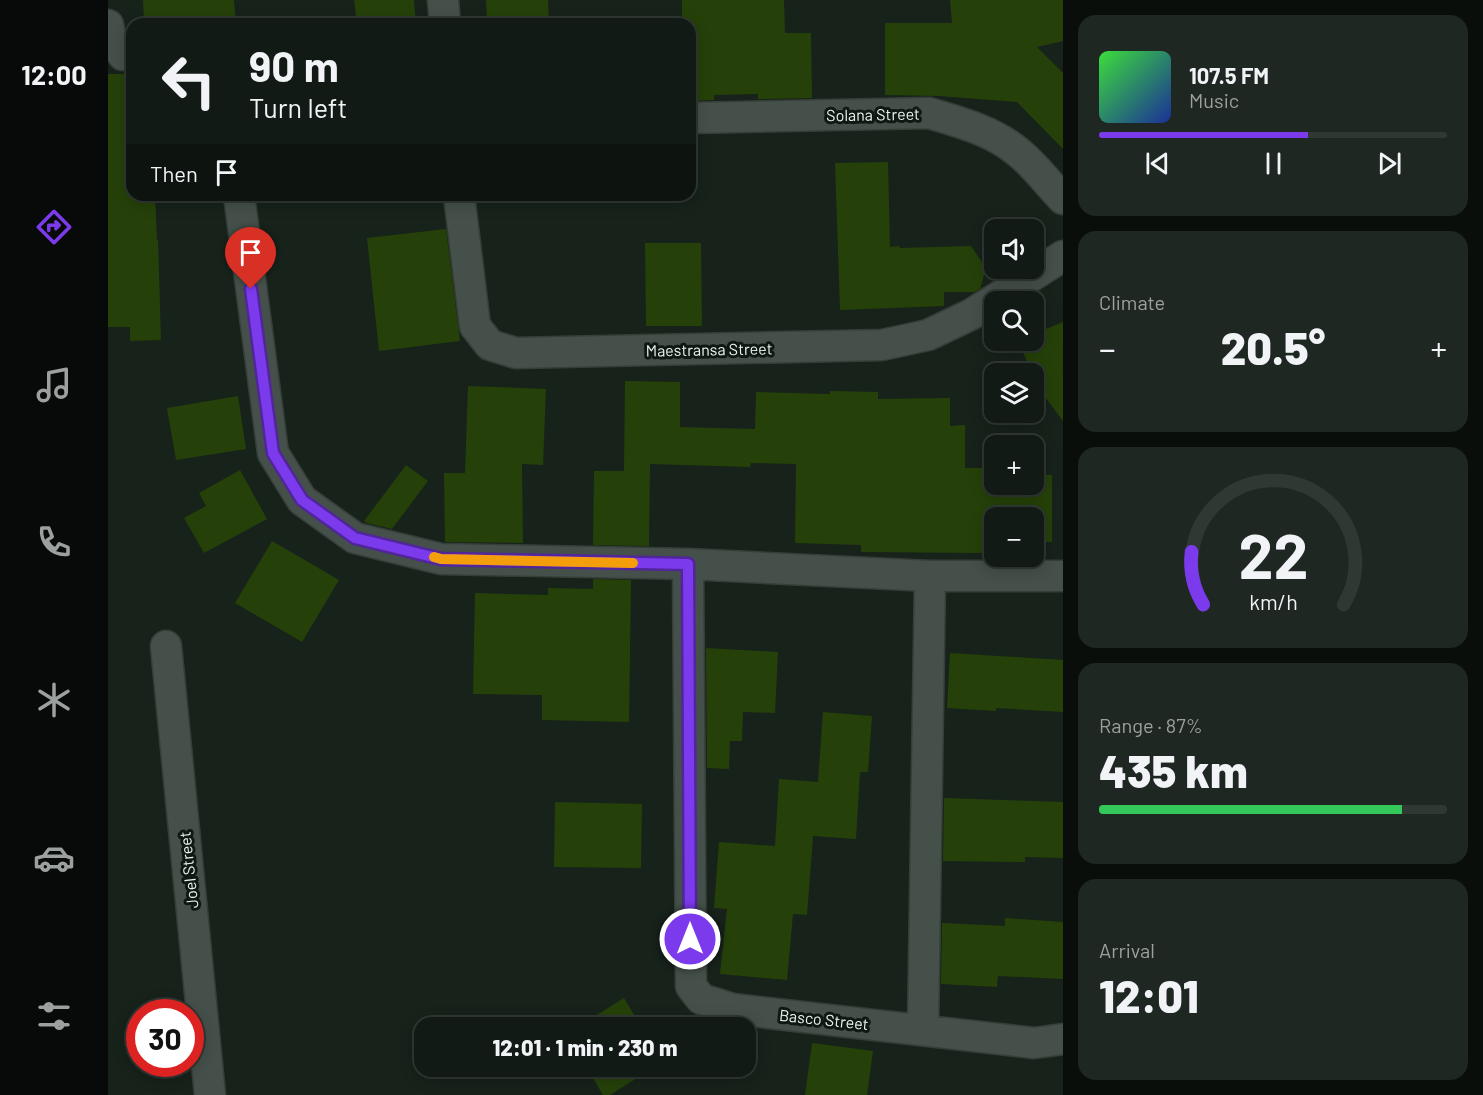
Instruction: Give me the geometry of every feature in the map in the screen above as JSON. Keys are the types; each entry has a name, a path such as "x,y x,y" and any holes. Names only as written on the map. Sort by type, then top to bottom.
{"street":[{"path":"443,0 444,18"},
{"path":"108,25 110,35 123,55 126,55"},
{"name":"Solana Street","path":"696,118 929,113 959,121 998,138 1019,152 1063,199"},
{"path":"240,201 273,453 302,500 355,538 441,559 688,564 930,576 1063,576"},
{"name":"Maestransa Street","path":"460,201 475,326 490,345 516,353 882,345 928,336 972,314 1063,256"},
{"name":"Basco Street","path":"688,564 691,986 700,999 733,1009 923,1030 1034,1042 1063,1039"},
{"path":"923,1030 930,576"},
{"name":"Joel Street","path":"166,646 210,1095"}],"building":[{"path":"143,0 234,0 236,18 144,18"},
{"path":"354,0 414,0 416,18 356,18"},
{"path":"486,0 548,0 549,18 487,18"},
{"path":"682,0 784,0 785,33 811,33 812,98 758,99 758,94 714,95 714,100 696,101 696,18 682,18"},
{"path":"950,0 1063,0 1063,41 1037,47 1063,73 1063,149 1017,102 939,96 885,95 885,23 952,23"},
{"path":"108,74 126,74 126,201 155,201 161,340 130,341 130,327 108,327"},
{"path":"888,162 890,247 971,246 984,265 980,289 975,292 944,292 944,306 840,310 835,163"},
{"path":"446,229 460,341 379,351 367,238"},
{"path":"645,243 701,243 702,326 646,326"},
{"path":"1063,322 1063,421 1044,395 1044,363 1028,363 1023,351 1044,351 1044,330"},
{"path":"625,381 680,382 680,427 755,429 756,392 830,394 830,391 878,392 878,399 950,398 950,426 965,425 965,468 982,468 984,495 1044,495 1044,475 1052,475 1052,542 1044,542 1044,507 984,507 982,553 861,552 861,545 795,543 796,464 751,463 750,467 650,464 649,546 593,545 594,471 624,471"},
{"path":"468,386 546,389 543,465 522,464 523,543 445,542 444,473 465,473"},
{"path":"238,396 246,449 176,460 167,408"},
{"path":"406,465 428,481 392,529 364,521"},
{"path":"240,470 267,519 204,553 184,518 206,506 199,493"},
{"path":"272,541 339,580 302,642 235,603"},
{"path":"593,579 631,580 629,722 542,720 542,695 473,694 475,593 548,595 548,588 593,589"},
{"path":"706,648 778,652 775,713 743,712 742,741 730,741 729,769 707,768"},
{"path":"950,653 1063,660 1063,712 947,708"},
{"path":"823,712 872,716 868,772 860,772 856,839 813,836 807,915 793,914 787,980 720,974 727,909 714,908 719,842 775,846 779,779 818,782"},
{"path":"944,798 1063,802 1063,858 1025,857 1025,862 943,861"},
{"path":"555,802 642,804 641,868 554,867"},
{"path":"1005,918 1063,922 1063,979 998,976 997,987 941,984 942,923 1005,926"},
{"path":"624,998 635,1017 594,1017"},
{"path":"812,1043 873,1051 867,1095 805,1095"},
{"path":"592,1077 639,1077 610,1095 603,1095"}],"slow traffic":[{"path":"434,557 633,563"}],"route":[{"path":"251,289 273,453 302,500 355,538 441,559 688,564 690,939"}]}
